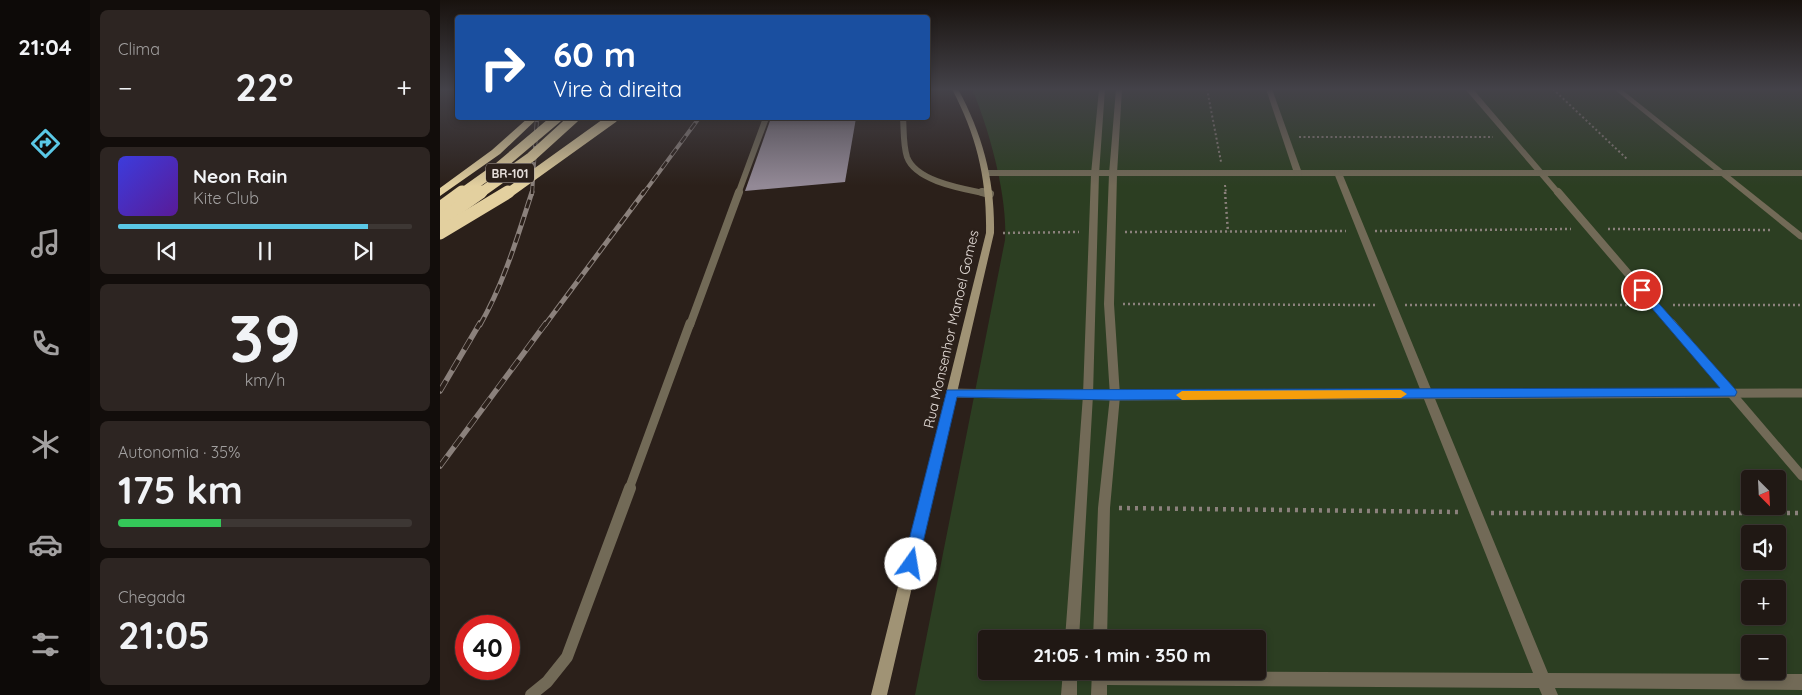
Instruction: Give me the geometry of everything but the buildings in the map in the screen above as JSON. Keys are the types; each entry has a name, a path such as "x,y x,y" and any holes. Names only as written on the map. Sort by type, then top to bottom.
{"highway":[{"path":"440,193 496,152 530,121"},
{"name":"BR-101","path":"440,208 499,167 553,121"},
{"name":"BR-101","path":"440,222 531,157 570,121"},
{"path":"440,234 509,192 609,121"}],"street":[{"name":"Rua Monsenhor Manoel Gomes","path":"879,695 990,233 992,208 987,173 973,121"},
{"path":"1073,630 1088,395 1100,121"},
{"path":"1100,630 1104,508 1115,396 1109,304 1117,121"},
{"path":"1280,121 1298,173"},
{"path":"1657,121 1802,237"},
{"path":"1338,173 1550,695"},
{"path":"1266,676 1802,682"},
{"path":"1069,695 1070,680"},
{"path":"1099,680 1099,695"}],"lane":[{"path":"531,695 548,682 567,657 765,121"},
{"path":"903,121 907,158 916,169 942,183 990,194"},
{"path":"1497,121 1802,476"},
{"path":"987,173 1802,173"},
{"path":"952,393 1115,396 1731,392 1802,394"}],"path":[{"path":"1588,121 1641,172"},
{"path":"1286,137 1511,137"},
{"path":"1111,232 1590,229 1794,230"},
{"path":"990,233 1094,232"},
{"path":"1109,304 1802,305"},
{"path":"1104,508 1477,513 1802,513"}],"green space":[{"path":"984,121 1802,121 1802,695 915,695 1005,240 1004,204"}],"railway":[{"path":"532,194 537,121"},
{"path":"643,194 696,121"},
{"path":"480,325 503,277 532,192"},
{"path":"545,325 644,192"},
{"path":"440,391 480,323"},
{"path":"440,466 546,323"}],"slow traffic":[{"path":"1182,395 1401,394"}],"route":[{"path":"911,564 952,393 1115,396 1731,392 1642,290"}]}
